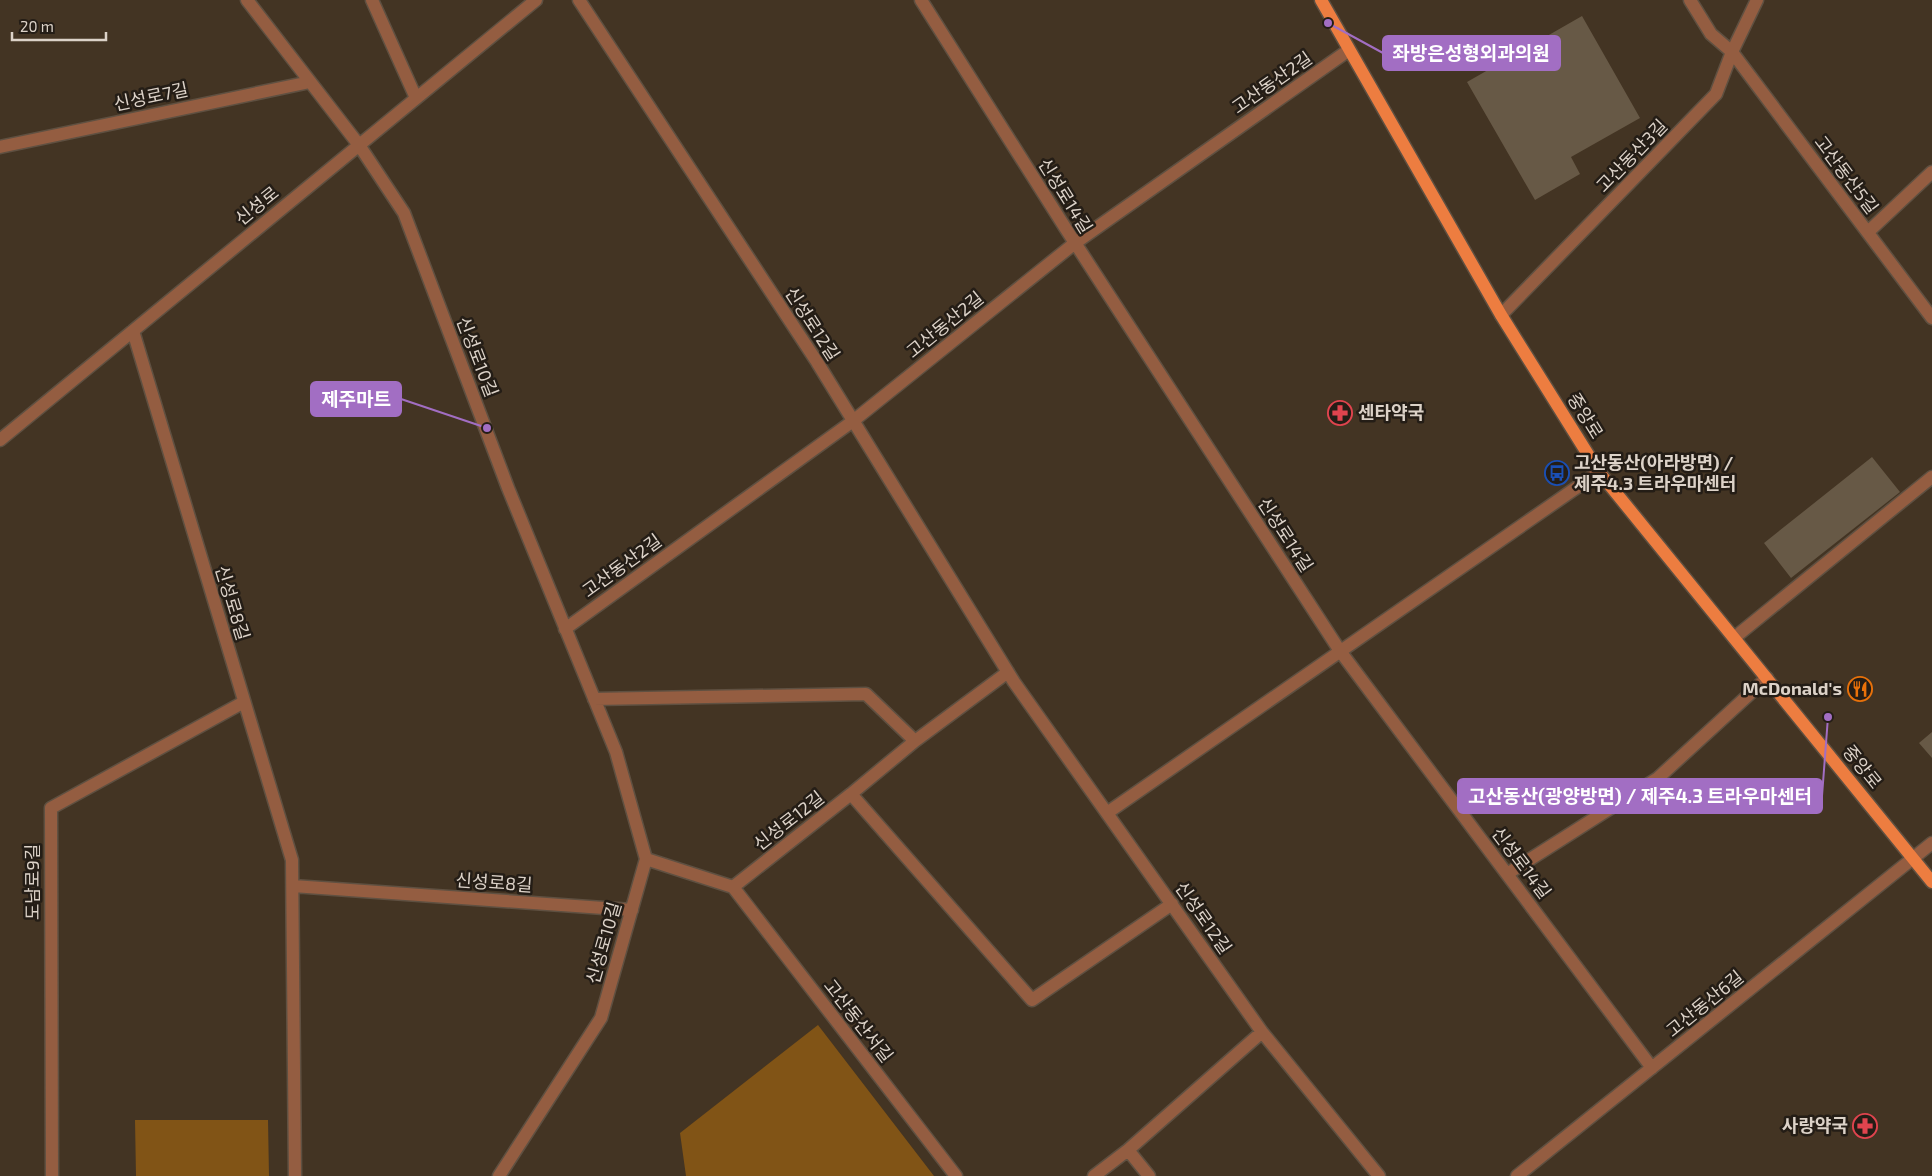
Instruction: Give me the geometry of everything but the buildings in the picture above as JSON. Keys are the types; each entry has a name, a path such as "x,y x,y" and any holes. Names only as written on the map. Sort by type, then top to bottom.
{"main road":[{"name":"중앙로","path":"1321,0 1501,315 1599,472 1932,882"}],"street":[{"name":"신성로10길","path":"247,0 359,145 404,213 508,488 616,752 646,858 601,1018 499,1176"},
{"path":"372,0 416,98"},
{"name":"신성로","path":"0,440 536,0"},
{"name":"신성로12길","path":"579,0 817,362 1008,672 1262,1032 1379,1176"},
{"name":"신성로14길","path":"921,0 1075,243 1340,651 1652,1068"},
{"name":"고산동산5길","path":"1690,0 1711,34 1732,52 1932,318"},
{"name":"고산동산3길","path":"1501,315 1716,94 1732,52 1757,0"},
{"name":"고산동산2길","path":"565,629 853,421 1075,243 1349,50"},
{"name":"신성로7길","path":"0,147 310,82"},
{"path":"1868,232 1932,172"},
{"name":"신성로8길","path":"133,330 292,860 295,1176"},
{"path":"1107,813 1599,472"},
{"path":"1734,638 1932,477"},
{"name":"신성로12길","path":"733,887 915,741 1008,672"},
{"path":"1507,874 1658,778 1767,678"},
{"path":"594,699 866,694 915,741"},
{"name":"도남로9길","path":"52,1176 50,808 244,702"},
{"path":"851,794 1032,1000 1172,904"},
{"path":"1914,858 1932,843"},
{"path":"646,858 733,887"},
{"name":"고산동산6길","path":"1517,1176 1914,858"},
{"name":"신성로8길","path":"293,886 632,910"},
{"name":"고산동산서길","path":"733,887 956,1176"},
{"path":"1094,1176 1128,1150 1262,1032"},
{"path":"1128,1150 1149,1176"}],"shaded area":[{"path":"818,1025 934,1176 686,1176 680,1133"},
{"path":"135,1120 268,1120 269,1176 136,1176"}],"place":[{"name":"좌방은성형외과의원","path":"1328,23"},
{"name":"센타약국","path":"1340,413"},
{"name":"제주마트","path":"487,428"},
{"name":"고산동산(아라방면) / 제주4.3 트라우마센터","path":"1557,473"},
{"name":"McDonald's","path":"1860,689"},
{"name":"고산동산(광양방면) / 제주4.3 트라우마센터","path":"1828,717"},
{"name":"사랑약국","path":"1865,1126"}]}
